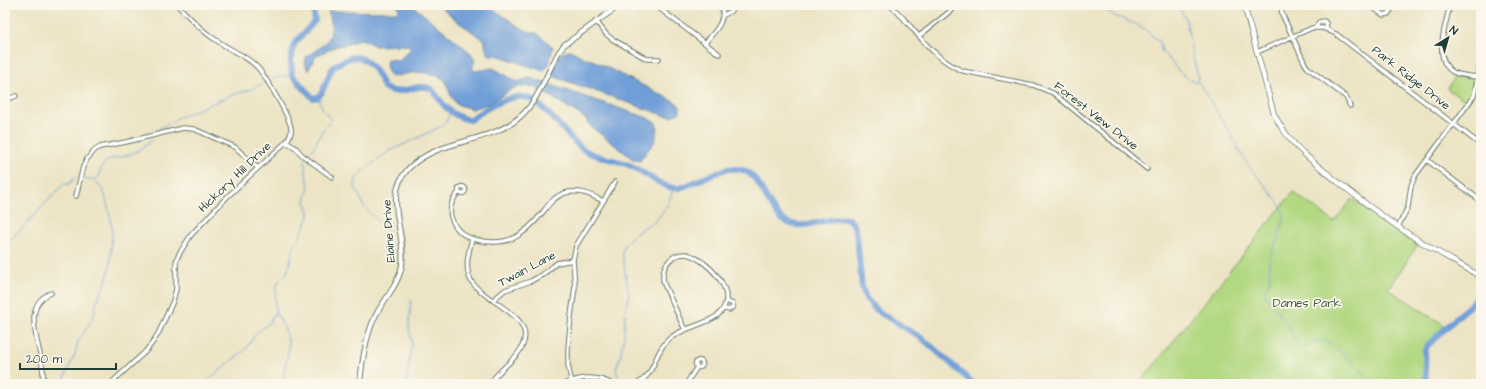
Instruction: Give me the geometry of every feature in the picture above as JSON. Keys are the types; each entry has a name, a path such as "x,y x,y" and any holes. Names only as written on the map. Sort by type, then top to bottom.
{"main road":[{"path":"1244,5 1274,114 1293,144 1369,206 1398,227 1481,277"}],"street":[{"name":"Hickory Hill Drive","path":"110,384 145,352 159,332 173,301 176,289 176,262 188,240 207,217 286,142 291,133 289,122 274,91 260,70 249,60 212,37 177,5"},
{"name":"Elaine Drive","path":"360,384 363,358 371,328 378,311 399,277 402,264 402,250 396,212 396,196 399,183 408,169 422,158 451,144 484,136 510,125 522,115 540,90 559,52 570,40 620,5"},
{"path":"655,5 719,54"},
{"path":"705,44 722,22 722,5"},
{"path":"723,15 731,11 731,8 728,5"},
{"name":"Forest View Drive","path":"889,5 902,16 934,53 952,67 963,71 1033,85 1053,93 1147,169"},
{"path":"919,36 958,5"},
{"path":"1370,5 1383,15 1388,14 1394,6"},
{"path":"1450,5 1441,49 1442,58 1446,65 1453,71 1460,74 1478,77"},
{"path":"1279,6 1292,37 1308,68 1346,97 1350,106"},
{"name":"Park Ridge Drive","path":"1316,28 1319,22 1324,20 1327,29"},
{"path":"596,21 612,39 647,59 659,60"},
{"name":"Park Ridge Drive","path":"1257,52 1305,30 1316,28 1327,29 1336,34 1481,145"},
{"path":"1398,227 1408,208 1413,181 1474,96 1481,60"},
{"path":"5,100 16,96"},
{"path":"76,196 83,167 91,155 100,147 183,128 194,128 234,147 258,168"},
{"path":"286,142 296,148 302,155 332,177"},
{"path":"1427,160 1481,200"},
{"path":"572,382 568,365 568,349 575,287 573,260 576,246 614,182"},
{"path":"459,192 453,199 450,206 451,214 457,229 465,236 472,239 498,242 515,238 526,231 552,201 565,193 583,192 603,201"},
{"path":"1479,232 1481,224"},
{"path":"472,239 468,259 468,275 477,288 514,316 522,325 524,330 525,339 518,352 497,374 490,384"},
{"path":"637,384 645,379 651,372 659,352 668,340 715,316 723,308 726,301 726,290 716,273 693,256 687,254 671,259 663,269 663,282 685,330"},
{"name":"Twain Lane","path":"493,300 504,290 531,281 542,275 557,263 573,260"},
{"path":"43,384 43,368 34,316 43,296 51,293"},
{"path":"723,308 729,310 733,307 733,304 726,301"},
{"path":"686,384 697,367"},
{"path":"564,384 582,378 600,379 612,384"}],"green space":[{"path":"1454,74 1472,78 1474,81 1473,91 1468,102 1447,89 1453,80"},
{"name":"Dames Park","path":"1293,192 1334,222 1352,199 1419,243 1388,289 1446,326 1429,344 1424,369 1425,384 1139,384"}],"water":[{"path":"478,4 489,7 523,29 537,33 553,47 549,65 543,71 496,55 492,56 487,53 484,40 457,21 439,5"},
{"path":"397,5 412,5 471,53 475,61 472,68 475,71 493,68 516,82 530,78 645,117 655,122 658,127 655,141 640,161 634,160 590,126 585,118 534,86 515,87 491,103 472,109 456,104 450,94 445,80 431,74 419,72 392,77 389,75 386,65 387,59 399,60 411,49 408,45 375,46 359,39 349,44 337,46 316,56 308,71 305,63 306,57 320,48 331,34 328,11 398,12 399,9"},
{"path":"569,50 677,103 680,107 680,112 673,116 666,116 555,77 551,74 551,71 558,56"}],"waterway":[{"path":"310,5 313,8 315,21 294,44 291,60 292,75 313,98 318,97 321,94 332,69 335,66 352,57 359,58 370,64 384,88 392,91 404,91 418,87 427,87 432,89 452,113 470,120 499,102 516,97 531,99 548,112 573,141 583,149 592,154 629,165 656,181 673,188 679,188 691,184 727,169 739,169 748,172 753,176 760,185 775,212 786,222 794,225 801,225 841,218 849,219 854,225 857,238 862,287 866,298 876,310 923,339 974,384"},
{"path":"1098,5 1115,16 1146,30 1159,42 1162,51 1179,71 1186,77 1200,84 1247,164 1274,196 1283,211 1284,220 1271,254 1269,262 1270,279 1265,291 1266,297 1284,320 1298,345 1303,348 1315,341 1326,341 1334,346 1375,384"},
{"path":"1177,5 1186,20 1198,76 1197,81"},
{"path":"273,78 292,75"},
{"path":"157,131 177,118 264,83"},
{"path":"307,157 311,153 327,124 332,121 324,111 318,99 313,98"},
{"path":"389,231 364,207 355,186 356,179 363,171 388,152 438,128 446,122 451,112"},
{"path":"96,179 99,176 103,165 107,161 136,152 152,140"},
{"path":"203,384 246,349 256,334 270,322 275,312 276,288 280,280 287,273 293,250 309,217 309,211 305,202 309,185 306,175 305,159"},
{"path":"5,246 64,184 69,184 76,177"},
{"path":"62,384 75,354 78,342 93,318 97,301 106,282 110,266 112,230 104,192 95,180 83,178"},
{"path":"618,378 616,368 620,358 624,336 625,315 629,294 622,253 624,246 632,236 649,224 654,223 667,206 674,188"},
{"path":"1426,384 1425,350 1428,345 1481,293"},
{"path":"406,384 412,344 409,326 411,300"},
{"path":"275,312 283,326 289,348 284,372 285,384"}]}
